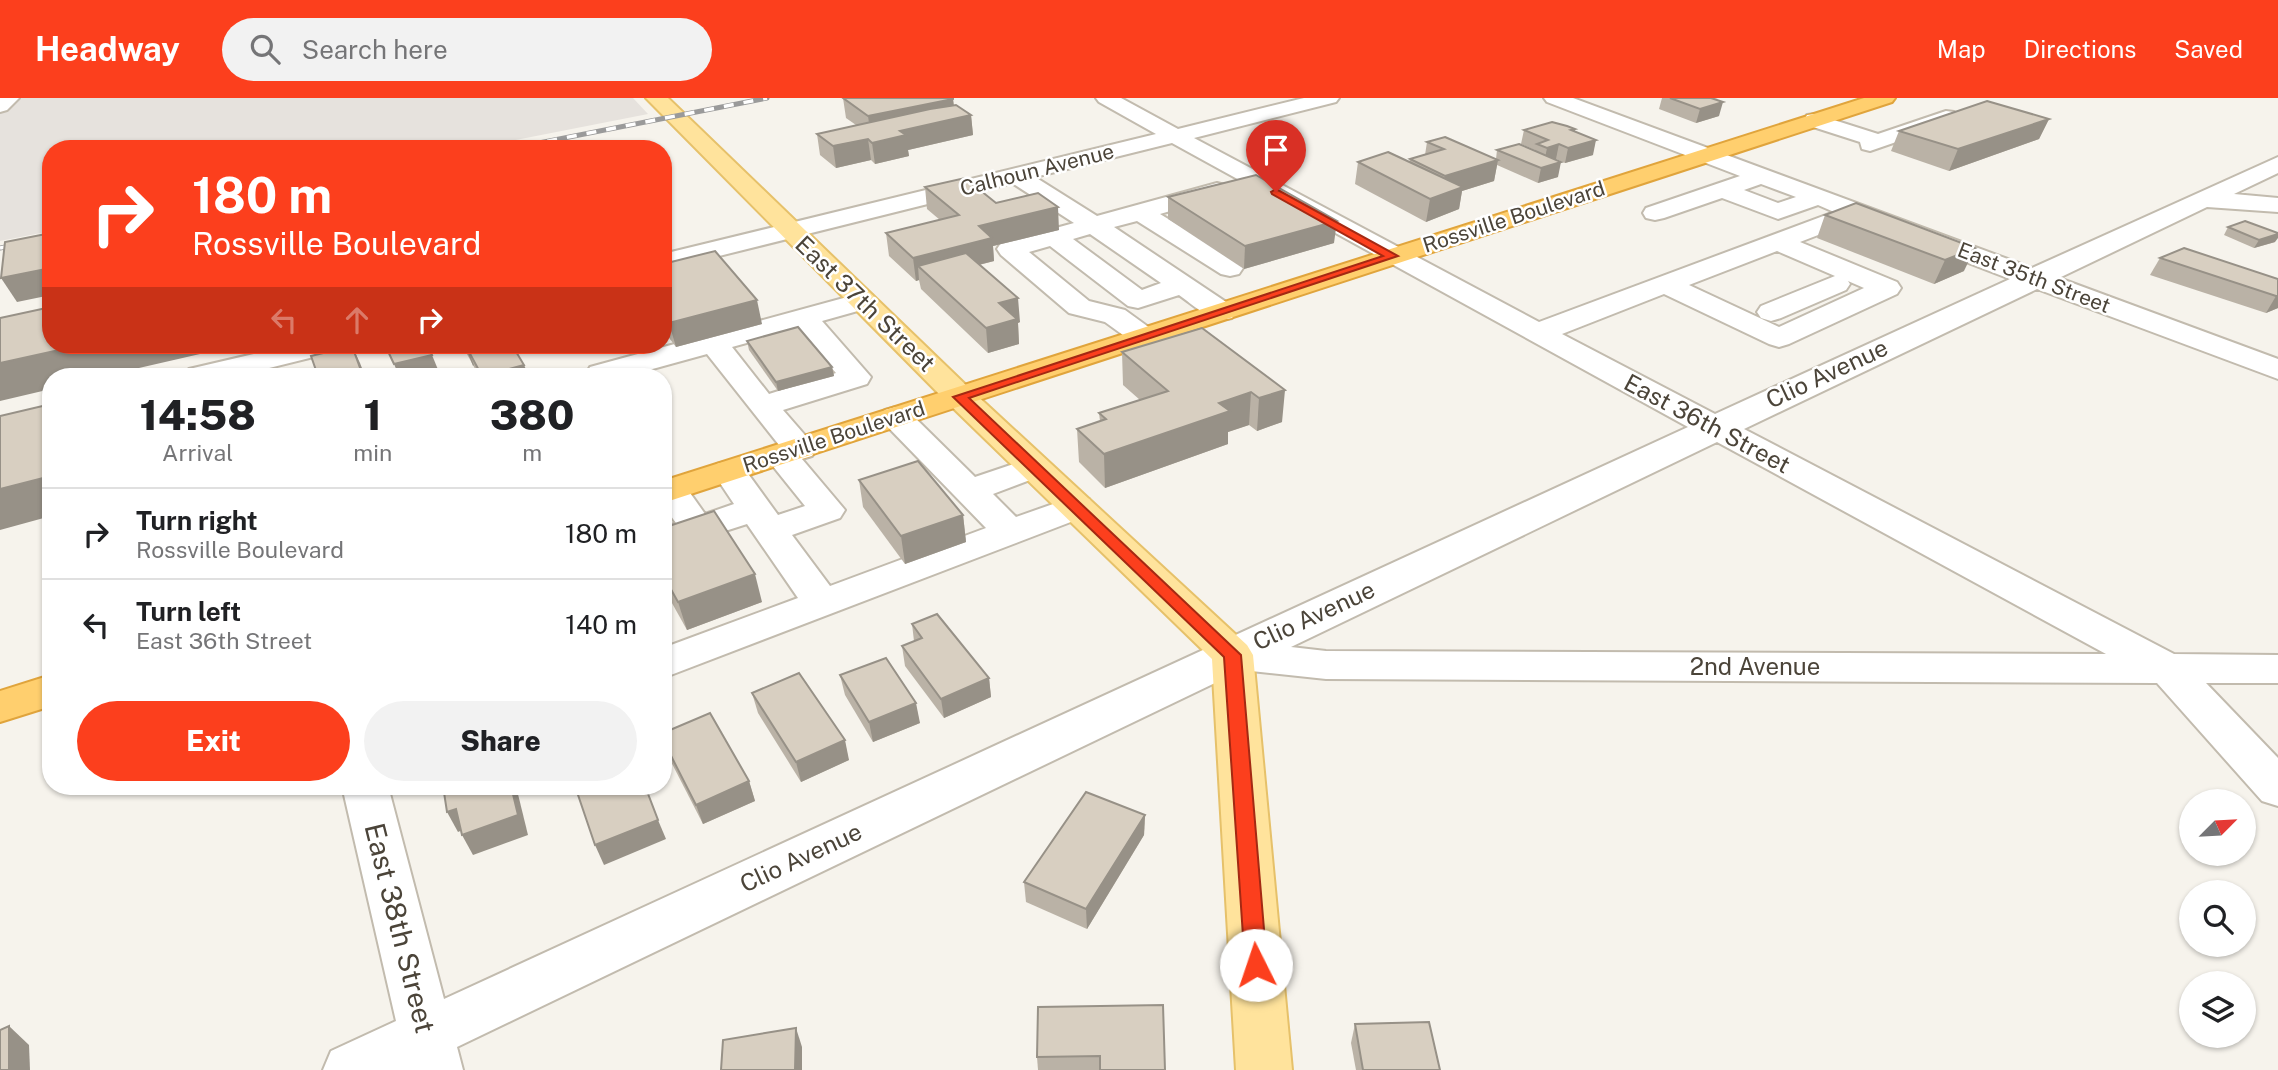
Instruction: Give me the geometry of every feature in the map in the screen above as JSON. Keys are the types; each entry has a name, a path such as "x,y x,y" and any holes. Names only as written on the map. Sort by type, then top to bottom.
{"highway":[{"name":"Rossville Boulevard","path":"672,489 1815,120 1869,100"},
{"path":"0,707 42,693"}],"main road":[{"name":"East 37th Street","path":"656,98 960,397 1232,655"},
{"path":"1232,655 1264,1070"}],"street":[{"path":"0,106 9,98"},
{"name":"East 36th Street","path":"1107,98 1393,256 2168,669 2278,788"},
{"name":"Calhoun Avenue","path":"672,260 1329,98"},
{"name":"East 35th Street","path":"1554,98 2278,370"},
{"path":"1815,120 1874,143 1968,110 1933,98"},
{"name":"Clio Avenue","path":"351,1070 431,1052 1232,655 2032,277 2278,164"},
{"path":"1015,175 1222,312"},
{"path":"1655,213 1762,176"},
{"path":"1144,337 1115,316 1079,307 1010,249 1253,179"},
{"path":"1723,190 1778,212 1818,197"},
{"path":"2203,199 2278,205"},
{"path":"1140,212 1230,268"},
{"path":"1537,333 1856,212"},
{"path":"1053,236 1174,327"},
{"path":"1678,279 1779,338 1887,288 1777,242"},
{"path":"1721,289 1809,255"},
{"path":"1771,312 1858,275"},
{"path":"1678,279 1721,289 1803,327"},
{"path":"1138,300 1184,285"},
{"path":"819,344 862,301"},
{"path":"1839,311 1903,338"},
{"path":"672,537 697,528 760,515 827,510 807,486 754,380 714,343"},
{"path":"623,368 714,343 819,344 856,377 754,380"},
{"path":"233,368 291,354"},
{"path":"896,417 1010,532"},
{"path":"969,491 1034,467"},
{"path":"729,471 822,604"},
{"path":"672,497 697,528"},
{"path":"672,661 1076,507"},
{"name":"2nd Avenue","path":"1232,655 1326,665 2278,669"},
{"name":"East 38th Street","path":"367,795 431,1052"}],"shaded area":[{"path":"0,98 633,98 648,114 516,140 42,140 42,233 0,241"}],"building":[{"path":"843,98 953,98 953,99 868,116"},
{"path":"1670,98 1711,98 1723,102 1700,109"},
{"path":"1987,101 2049,119 1958,149 1899,131"},
{"path":"956,105 971,115 900,131 906,135 872,143 868,139 833,146 817,134 930,109"},
{"path":"1552,122 1575,129 1571,130 1596,140 1568,148 1559,144 1547,148 1537,144 1548,140 1524,130"},
{"path":"1445,137 1498,160 1445,176 1410,159 1444,149 1427,142"},
{"path":"1519,144 1561,162 1541,168 1497,150"},
{"path":"1388,152 1463,187 1430,199 1358,162"},
{"path":"1256,175 1337,221 1245,246 1168,197"},
{"path":"965,178 996,203 1038,193 1058,207 979,226 992,238 913,258 886,233 959,215 925,187"},
{"path":"1856,203 1975,248 1945,260 1825,215"},
{"path":"2245,221 2278,234 2259,240 2228,227"},
{"path":"42,235 42,270 1,278 5,242"},
{"path":"2184,248 2278,279 2278,296 2160,258"},
{"path":"715,251 757,300 672,322 672,262"},
{"path":"966,253 1018,298 999,303 1017,319 986,328 918,266"},
{"path":"42,309 42,354 0,363 0,318"},
{"path":"798,327 832,367 776,382 747,341"},
{"path":"1202,328 1285,390 1259,398 1251,392 1219,403 1230,411 1104,454 1077,429 1106,419 1099,413 1168,391 1122,352"},
{"path":"355,354 360,368 315,368 311,356"},
{"path":"389,354 432,355 394,364"},
{"path":"470,354 517,354 524,365 513,368 478,368"},
{"path":"42,406 42,478 0,489 0,416"},
{"path":"918,461 963,515 901,536 859,480"},
{"path":"714,511 755,574 678,602 672,591 672,525"},
{"path":"937,614 989,678 941,699 902,646 922,638 912,624"},
{"path":"886,658 916,703 869,722 840,675"},
{"path":"799,673 845,740 796,762 752,693"},
{"path":"710,713 749,781 696,805 672,758 672,729"},
{"path":"1086,792 1145,815 1086,909 1024,882"},
{"path":"444,795 513,795 518,815 462,835 456,809 447,812"},
{"path":"578,795 648,795 658,820 595,845"},
{"path":"1163,1005 1165,1070 1100,1070 1100,1056 1037,1057 1038,1007"},
{"path":"1429,1022 1440,1070 1363,1070 1355,1024"},
{"path":"9,1026 9,1070 0,1070 0,1030"},
{"path":"796,1028 795,1070 721,1070 723,1040"}],"railway":[{"path":"554,140 767,98"},
{"path":"0,248 42,240"}],"route":[{"path":"1256,965 1232,655 960,397 1393,256 1276,192"}]}
